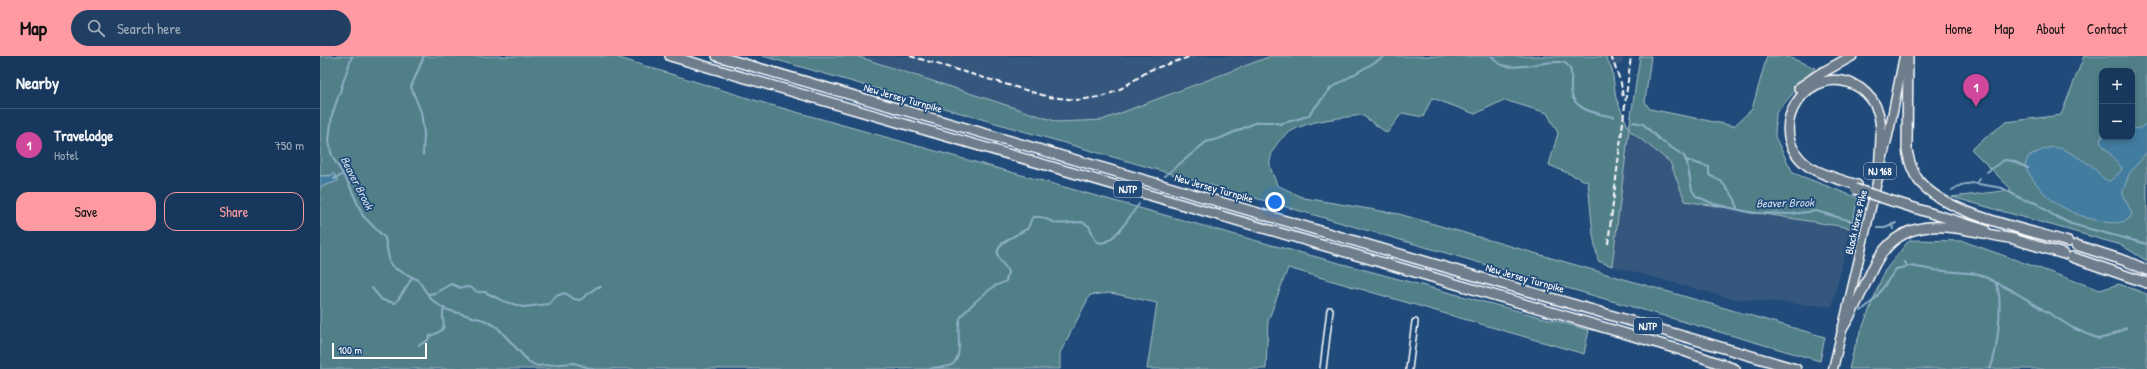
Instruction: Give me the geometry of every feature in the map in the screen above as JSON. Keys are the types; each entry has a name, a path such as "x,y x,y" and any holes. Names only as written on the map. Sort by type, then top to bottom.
{"highway":[{"name":"NJTP","path":"670,56 1681,350 1735,369"},
{"name":"New Jersey Turnpike","path":"717,56 1796,369"},
{"path":"1852,56 1818,75 1798,89 1787,105 1782,126 1783,138 1787,149 1801,166 1820,178 1986,225 2025,230"},
{"path":"1908,56 1906,133 1908,157 1916,177 1936,195 1974,214 2072,243 2126,261 2147,270"},
{"path":"1856,187 1811,168 1801,158 1790,141 1788,123 1793,106 1805,91 1817,84 1831,80 1852,84 1864,92 1874,103 1878,110 1880,126 1879,176"},
{"path":"1893,198 2014,239 2068,255 2147,283"},
{"path":"1842,329 1853,312 1880,255 1894,239 1905,232 1923,227 1938,227 2014,239"}],"main road":[{"name":"Black Horse Pike","path":"1833,369 1879,176 1904,56"}],"street":[{"path":"1323,369 1330,310"},
{"path":"1410,369 1415,322"}],"shaded area":[{"path":"856,56 1271,56 1102,120 1058,122"},
{"path":"1605,56 1623,56 1623,62 1612,69"},
{"path":"2147,123 2147,152 2129,174 2123,191 2123,196 2132,213 2130,218 2123,222 2102,222 2090,219 2058,205 2033,180 2025,166 2028,157 2041,150 2047,148 2063,149 2088,163 2103,178 2110,181 2121,171 2122,168 2100,142 2101,140 2135,140 2135,129 2140,128"},
{"path":"1629,130 1670,162 1685,201 1851,228 1832,307 1729,298 1612,266"},
{"path":"333,173 338,181 320,187 320,176 331,176"}],"green space":[{"path":"320,56 613,56 764,103 1268,244 1589,330 1584,354 1288,268 1268,321 1266,369 1147,369 1157,303 1111,293 1090,295 1060,353 1060,369 320,369 320,187 338,181 335,175 320,176"},
{"path":"763,56 856,56 1058,122 1102,120 1271,56 1605,56 1612,69 1616,98 1629,129 1640,56 1651,56 1645,102 1650,109 1734,126 1752,109 1767,56 1786,56 1815,68 1776,113 1775,137 1793,173 1858,198 1851,228 1685,201 1670,162 1629,130 1612,266 1598,261 1593,235 1588,182 1549,165 1558,133 1547,113 1504,100 1475,114 1432,98 1423,117 1402,113 1387,133 1362,115 1307,124 1283,137 1275,147 1270,161 1271,170 1277,185 1304,198 1399,214 1825,337 1820,361"},
{"path":"2084,56 2147,56 2147,261 2121,245 1952,197 2012,190 1971,149 2006,122 2061,115"},
{"path":"1909,240 1963,241 2100,290 2119,284 2147,294 2147,369 1849,369 1854,349 1884,272"}],"waterway":[{"name":"Beaver Brook","path":"352,56 332,115 329,140 331,152 349,184 363,216 385,238 390,264 396,269 418,280 431,299 444,309 484,320 497,327 528,361 537,366 574,363 593,369"},
{"path":"423,155 424,133 421,112 411,87 424,56"},
{"name":"Beaver Brook","path":"1165,176 1206,142 1221,138 1257,122 1272,122 1280,124 1308,116 1331,88 1385,56"},
{"name":"Beaver Brook","path":"1492,56 1498,63 1515,67 1557,62 1565,63 1569,66 1571,75 1571,94 1576,103 1591,112 1614,117"},
{"name":"Beaver Brook","path":"1633,122 1643,124 1660,140 1684,156 1687,163 1692,190 1696,196 1714,204 1752,213 1791,214 1816,211 1858,223"},
{"path":"1686,160 1709,167 1709,175 1721,181 1735,199 1737,208"},
{"path":"1987,172 2004,160 2013,161 2028,168"},
{"path":"334,179 344,174"},
{"name":"Beaver Brook","path":"1976,184 1980,179"},
{"name":"Beaver Brook","path":"1952,190 1961,185 1973,183 2002,188 2022,199 2036,203 2053,215 2071,224 2147,244"},
{"name":"Beaver Brook","path":"930,369 951,365 957,359 959,347 958,328 961,317 987,292 1006,281 1008,272 998,256 998,251 1008,239 1028,228 1032,218 1041,217 1060,224 1082,222 1089,226 1096,241 1102,243 1108,241 1120,230 1139,204"},
{"name":"Beaver Brook","path":"1877,228 1885,228 1896,223"},
{"name":"Beaver Brook","path":"1892,224 1893,229"},
{"path":"1905,262 1907,266"},
{"path":"1861,311 1875,299 1896,269 1911,266 1933,270 1979,274 2013,291 2073,328 2099,339 2110,336 2126,328"},
{"path":"372,288 382,300 395,303 412,277"},
{"path":"429,294 435,293 451,284 461,288 469,287 478,292 485,292 503,301 523,307 549,304 556,296 565,293 574,299 580,300 597,287 601,287"},
{"path":"1990,369 1993,361 1999,326 1999,301 1996,284"},
{"path":"419,345 427,341 430,336 443,328 444,308"}],"railway":[{"path":"910,56 1049,97 1079,100 1105,96 1122,88 1150,70 1192,56"},
{"path":"1611,56 1621,83 1623,98"},
{"path":"1608,244 1631,56"}],"place":[{"name":"Travelodge","path":"1976,107"}]}
